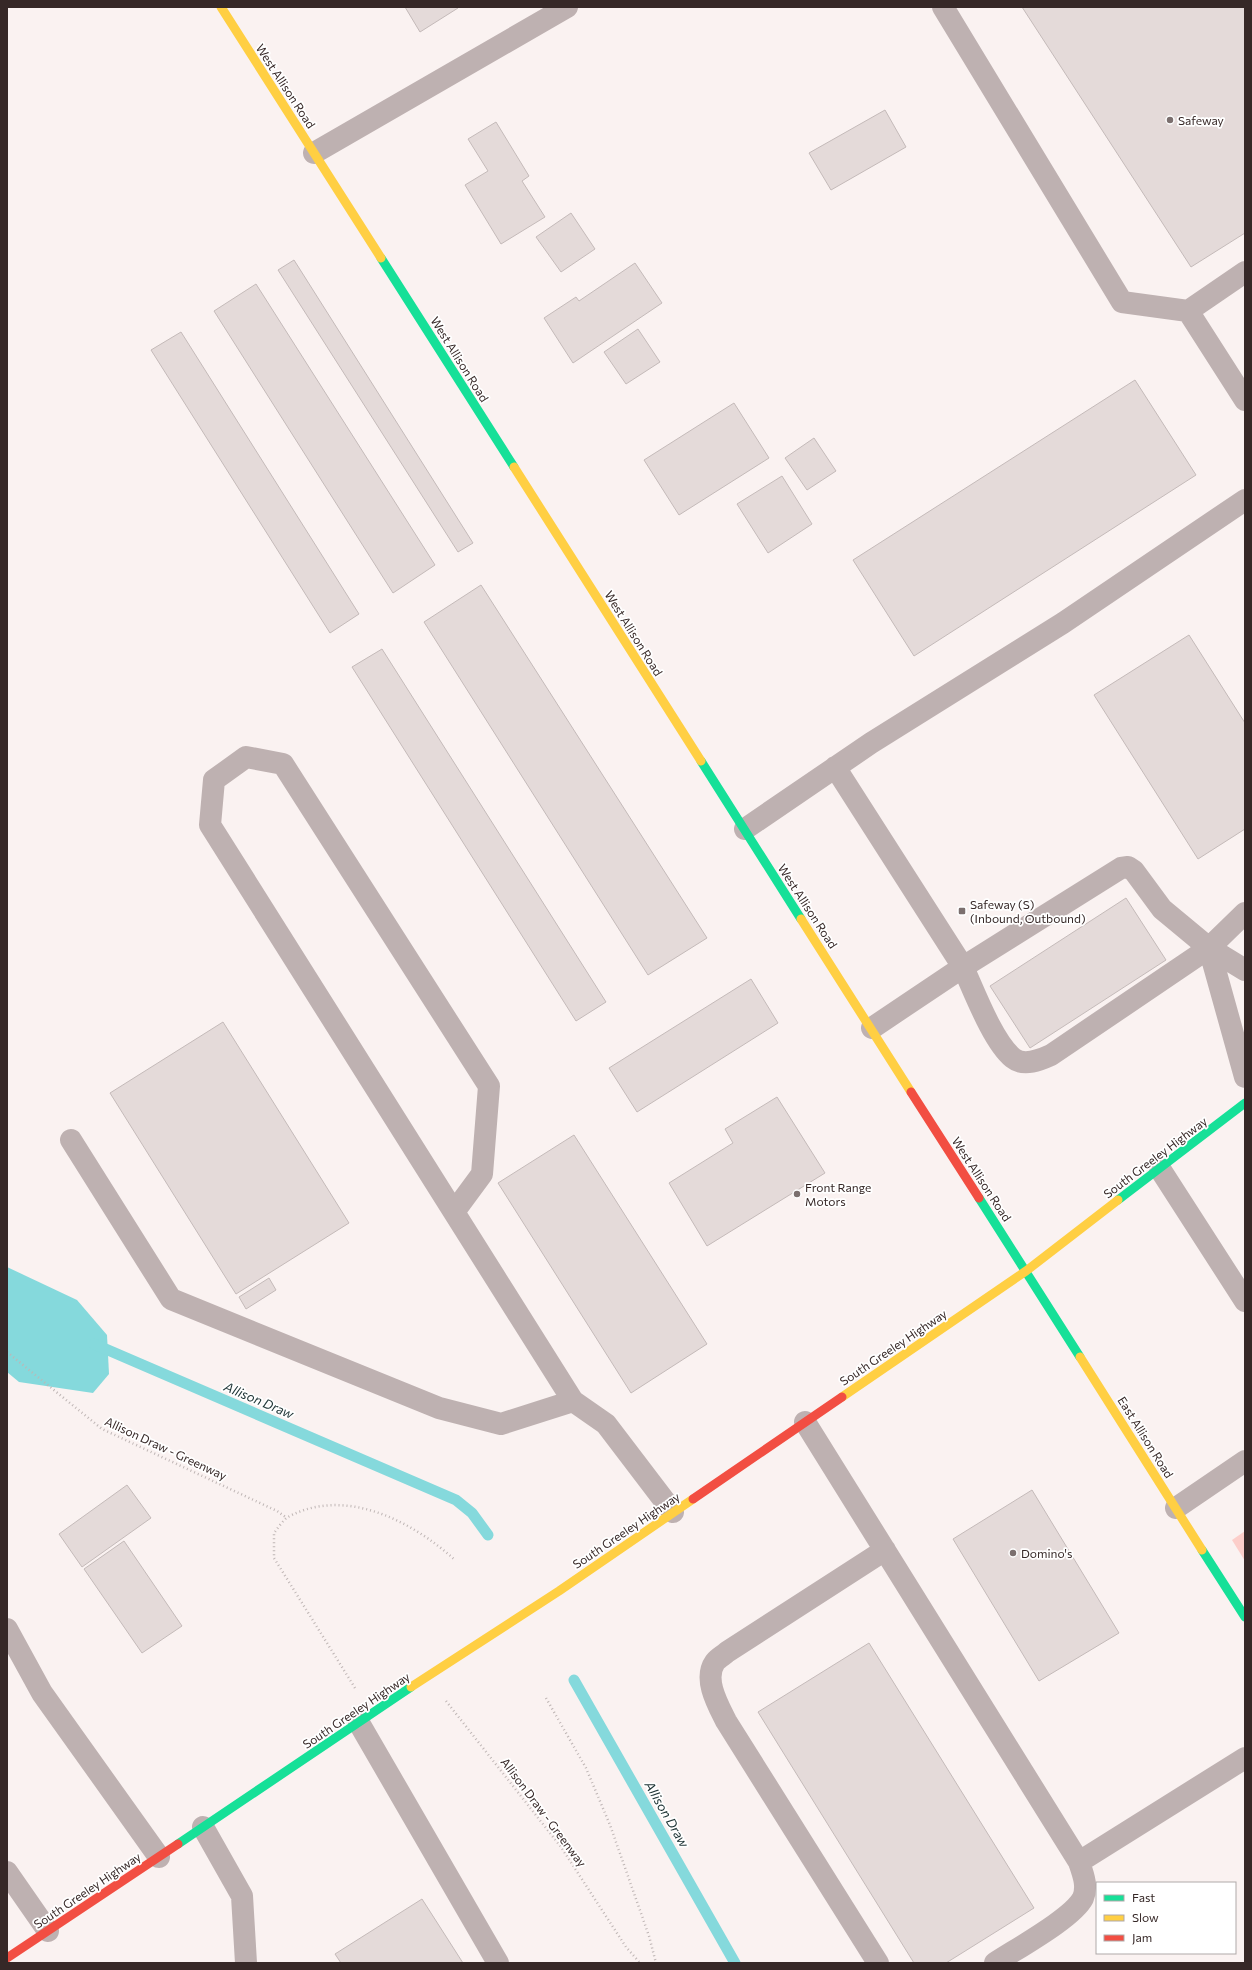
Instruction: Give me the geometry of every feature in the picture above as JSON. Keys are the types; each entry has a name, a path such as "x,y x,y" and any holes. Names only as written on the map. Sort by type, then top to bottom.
{"main road":[{"name":"West Allison Road","path":"221,7 1026,1271"},
{"name":"South Greeley Highway","path":"7,1958 365,1718 559,1591 1026,1271 1245,1103"},
{"name":"East Allison Road","path":"1026,1271 1245,1617"}],"lane":[{"path":"314,153 567,7"},
{"path":"943,7 1122,302 1188,311 1245,272"},
{"path":"1188,311 1245,400"},
{"path":"744,829 871,742 1063,623 1245,500"},
{"path":"454,1212 482,1174 489,1086 283,764 246,757 214,780 210,825 573,1401 606,1424 674,1512"},
{"path":"835,767 962,967 998,1040 1014,1059 1033,1063 1051,1056 1209,948 1245,913"},
{"path":"872,1028 962,967 1121,868 1128,867 1134,871 1162,909 1209,948 1245,970"},
{"path":"1209,948 1245,1077"},
{"path":"71,1140 171,1299 439,1408 501,1424 573,1401"},
{"path":"1160,1169 1245,1301"},
{"path":"805,1422 1079,1862 1086,1881 1083,1897 1076,1908 995,1963"},
{"path":"1176,1508 1245,1461"},
{"path":"878,1963 726,1720 712,1688 711,1672 715,1661 727,1652 885,1550"},
{"path":"7,1629 42,1693 158,1857"},
{"path":"365,1718 498,1963"},
{"path":"1079,1862 1245,1758"},
{"path":"203,1827 242,1896 246,1963"},
{"path":"7,1872 48,1931"}],"path":[{"name":"Allison Draw - Greenway","path":"7,1352 102,1429 277,1510 287,1518"},
{"path":"365,1718 274,1558 274,1533 287,1518 321,1505 368,1508 418,1531 437,1544 455,1560"},
{"name":"Allison Draw - Greenway","path":"428,1677 561,1847 626,1947 640,1963"},
{"path":"546,1698 586,1768 610,1825 649,1936 656,1963"}],"shaded area":[{"path":"1245,1531 1245,1561 1232,1540"}],"water":[{"path":"7,1267 77,1300 107,1335 109,1374 93,1393 19,1382 7,1372"}],"building":[{"path":"405,7 457,7 458,8 420,32"},
{"name":"Safeway","path":"1022,7 1245,7 1245,233 1191,267"},
{"path":"885,110 906,147 831,190 809,153"},
{"path":"496,122 529,176 522,181 545,217 501,244 465,185 488,171 468,139"},
{"path":"571,213 595,249 561,272 536,237"},
{"path":"294,260 473,543 458,552 278,270"},
{"path":"635,263 662,303 573,363 544,318 576,297 579,301"},
{"path":"256,284 435,565 393,593 214,311"},
{"path":"638,329 660,362 626,384 604,352"},
{"path":"181,332 359,614 330,633 151,350"},
{"path":"1135,380 1196,475 914,656 853,560"},
{"path":"734,403 769,458 679,515 644,460"},
{"path":"814,438 836,471 807,490 785,458"},
{"path":"782,476 812,524 768,553 737,504"},
{"path":"481,585 707,938 648,975 424,622"},
{"path":"1189,635 1245,723 1245,829 1198,859 1094,695"},
{"path":"382,649 606,1002 576,1021 352,667"},
{"path":"1126,898 1166,960 1030,1048 990,986"},
{"path":"751,979 778,1023 637,1112 609,1068"},
{"path":"223,1022 349,1223 236,1294 110,1093"},
{"path":"777,1097 825,1173 707,1246 669,1183 733,1143 725,1129"},
{"path":"574,1135 707,1344 631,1393 498,1183"},
{"path":"269,1278 276,1290 246,1309 239,1297"},
{"path":"127,1485 151,1518 82,1567 59,1534"},
{"path":"1032,1490 1119,1633 1039,1681 953,1539"},
{"path":"124,1541 182,1626 142,1653 84,1569"},
{"path":"869,1643 1034,1908 946,1963 914,1963 758,1712"},
{"path":"422,1899 463,1963 341,1963 335,1954"}],"waterway":[{"name":"Allison Draw","path":"94,1344 456,1500 472,1513 488,1535"},
{"name":"Allison Draw","path":"574,1680 735,1963"}],"traffic: fast":[{"path":"381,258 514,467"},
{"path":"701,761 801,919"},
{"path":"1118,1200 1245,1103"},
{"path":"979,1198 1080,1357"},
{"path":"1202,1550 1245,1617"},
{"path":"178,1844 411,1687"}],"traffic: slow":[{"path":"221,7 381,258"},
{"path":"514,467 701,761"},
{"path":"801,919 911,1092"},
{"path":"842,1397 1026,1271 1118,1200"},
{"path":"1080,1357 1202,1550"},
{"path":"411,1687 559,1591 693,1499"}],"traffic: jam":[{"path":"911,1092 979,1198"},
{"path":"693,1499 842,1397"},
{"path":"7,1958 178,1844"}],"place":[{"name":"Safeway","path":"1170,120"},
{"name":"Safeway (S) (Inbound, Outbound)","path":"962,911"},
{"name":"Front Range Motors","path":"797,1194"},
{"name":"Domino's","path":"1013,1553"}]}
